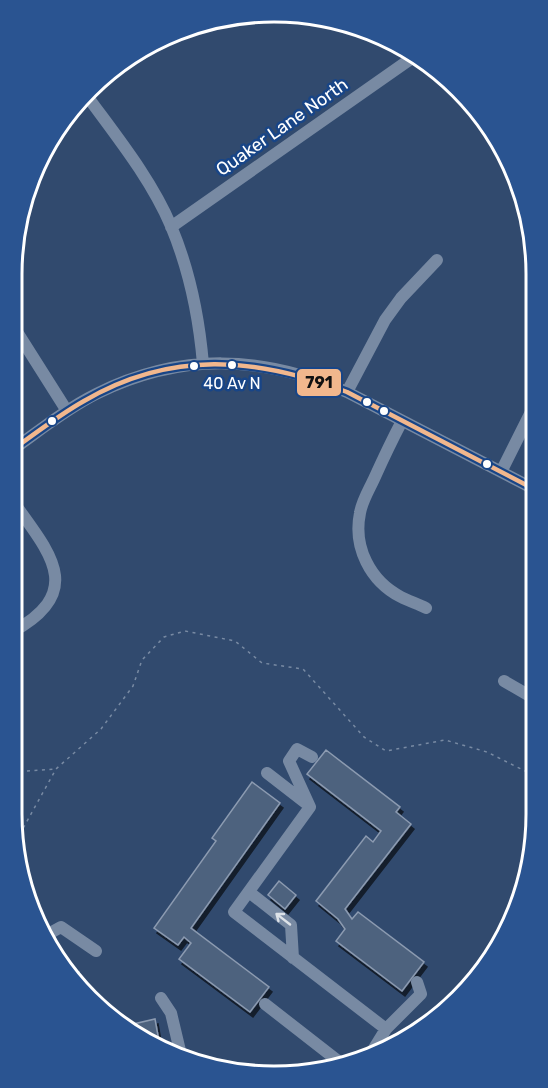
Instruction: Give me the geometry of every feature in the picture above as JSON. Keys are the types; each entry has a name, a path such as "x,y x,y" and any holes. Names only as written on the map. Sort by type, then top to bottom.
{"street":[{"name":"Quaker Lane North","path":"171,227 408,61"},
{"path":"91,102 135,163 171,227 196,309 203,364"},
{"path":"347,392 385,320 406,291 437,260"},
{"path":"22,340 67,411"},
{"path":"22,443 67,411 124,381 155,372 203,364 254,365 315,378 347,392 526,485"},
{"path":"402,421 360,511 358,528 360,546 365,562 374,576 401,597 426,608"},
{"path":"501,472 526,422"},
{"path":"22,514 46,549 55,574 54,588 43,612 22,626"},
{"path":"504,681 526,694"},
{"path":"310,807 289,761 297,749 312,757"},
{"path":"267,773 310,807"},
{"path":"310,807 234,912 386,1029"},
{"path":"249,892 291,925 293,958"},
{"path":"52,932 61,927 96,951"},
{"path":"377,1043 386,1029 420,994 417,982"},
{"path":"161,998 171,1013 179,1046"},
{"path":"265,1004 334,1058"}],"path":[{"path":"23,829 56,769 101,729 133,686 142,660 164,637 185,631 235,640 262,663 303,669 364,737 386,751 445,740 487,752 526,772"},
{"path":"22,771 56,769"}],"building":[{"path":"326,750 400,807 396,812 411,824 345,909 352,919 358,912 424,962 402,991 336,941 345,929 338,919 316,901 366,836 373,842 381,831 307,774"},
{"path":"252,782 280,803 191,928 269,987 250,1012 179,959 191,943 184,937 178,945 154,928 216,841 212,838"},
{"path":"279,881 296,895 285,909 268,895"},
{"path":"155,1019 158,1037 148,1032 135,1024"}],"transit line":[{"name":"791","path":"22,443 84,401 149,373 214,364 247,366 280,371 347,392 526,485"}],"place":[{"name":"40 Av N","path":"232,365"}]}
